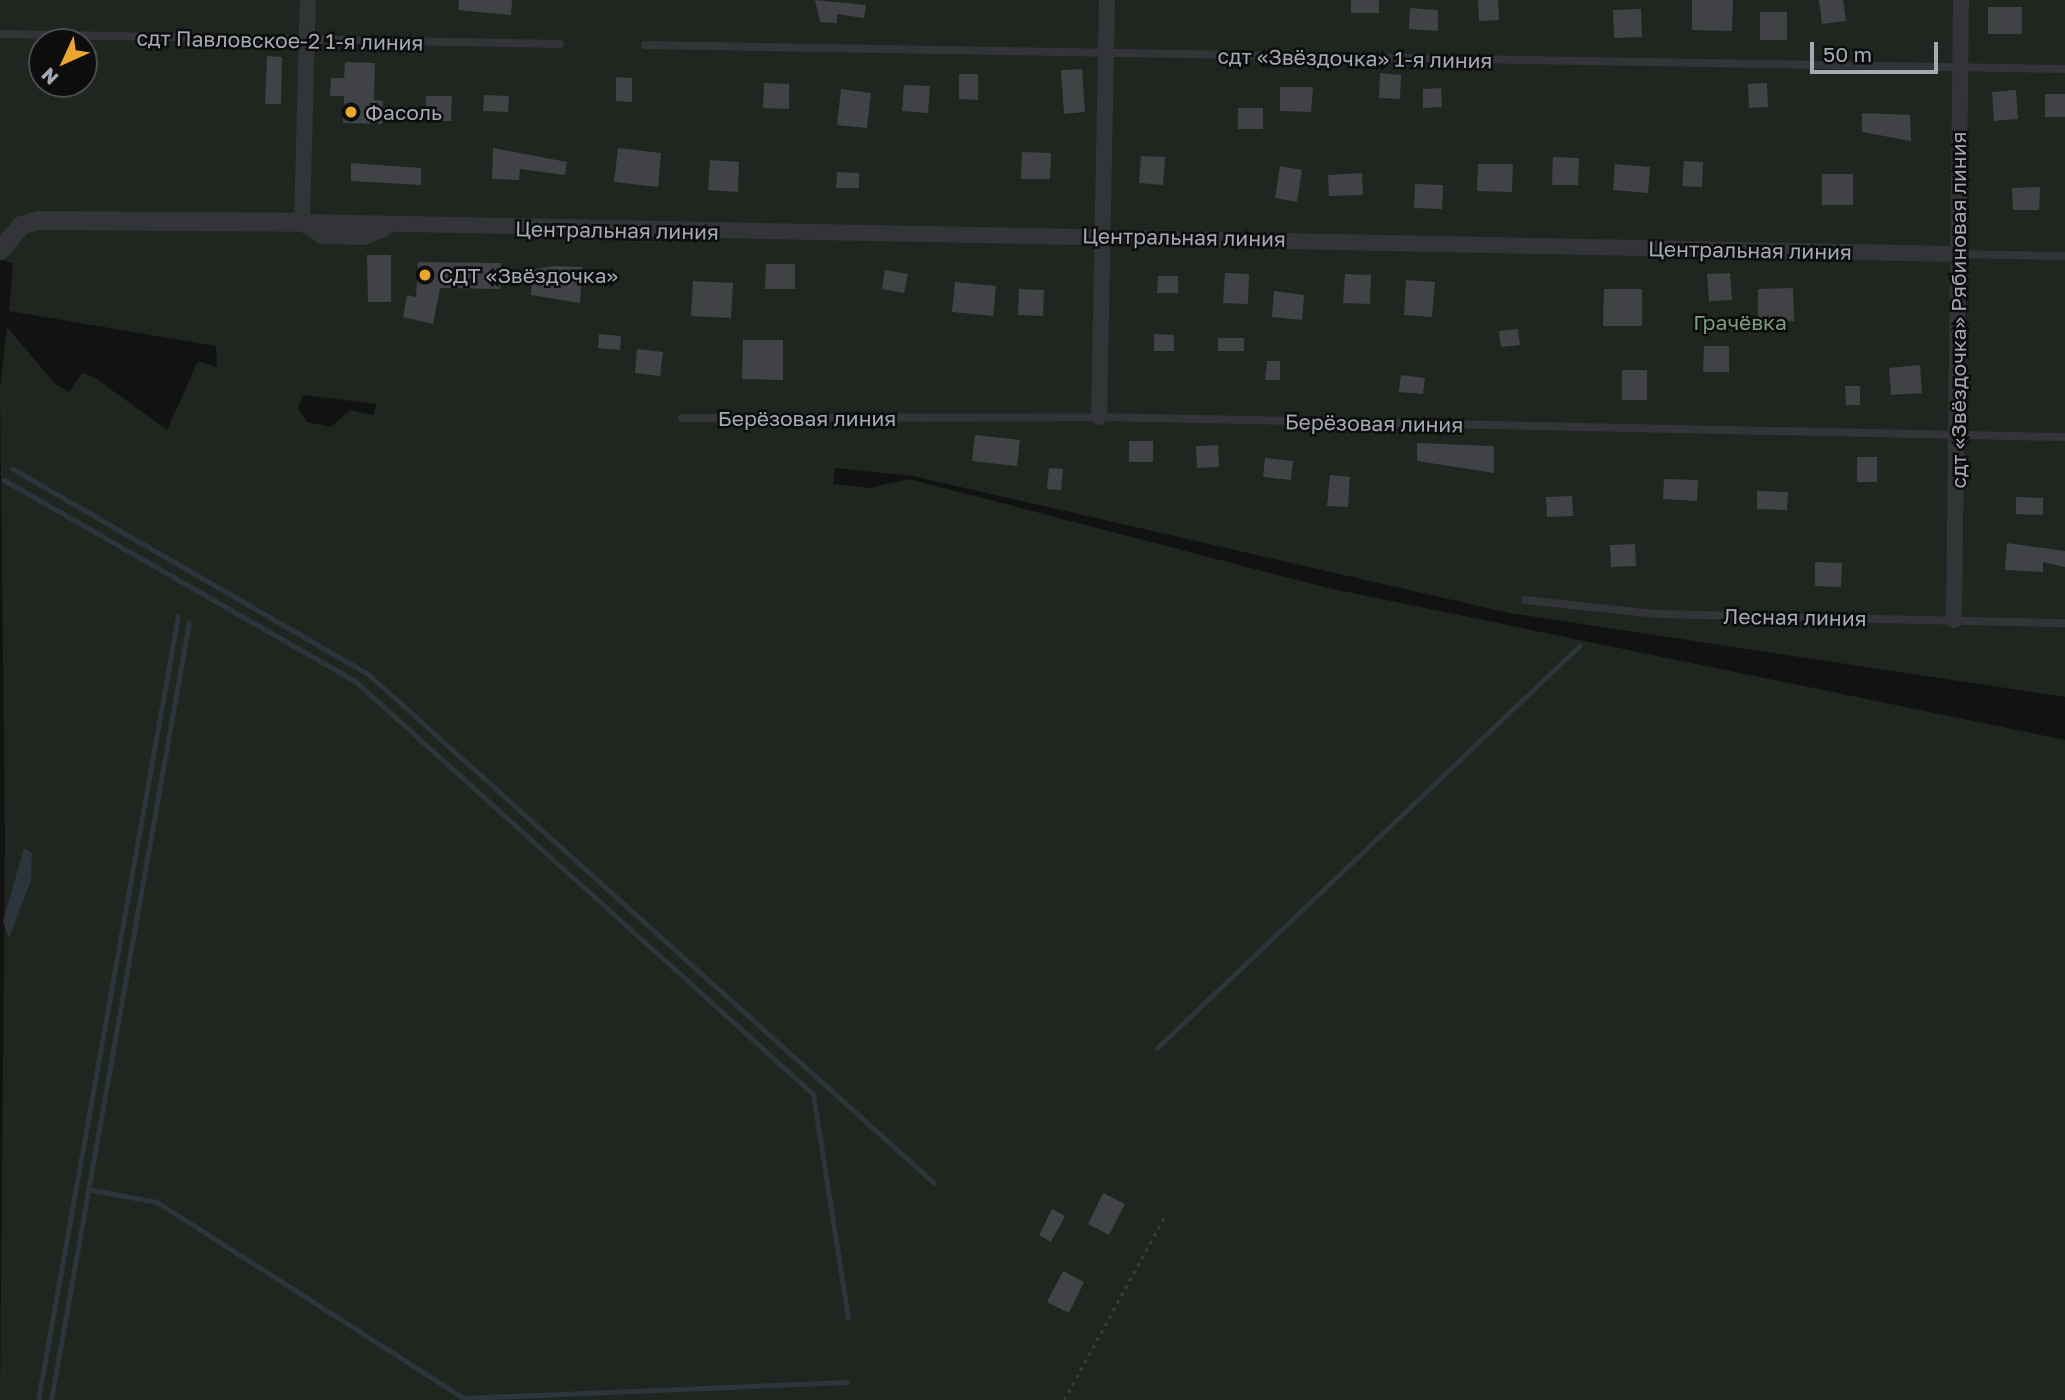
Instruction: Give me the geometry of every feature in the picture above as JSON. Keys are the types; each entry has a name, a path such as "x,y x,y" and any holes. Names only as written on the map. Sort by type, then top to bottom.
{"street":[{"path":"0,250 21,225 62,218 302,222 308,0"},
{"path":"1099,417 1107,0"},
{"name":"сдт «Звёздочка» Рябиновая линия","path":"1954,620 1959,435 1956,254 1961,0"},
{"name":"Центральная линия","path":"302,222 387,227 1102,235 1956,254"}],"lane":[{"name":"сдт Павловское-2 1-я линия","path":"0,34 560,44"},
{"name":"сдт «Звёздочка» 1-я линия","path":"645,45 2065,69"},
{"name":"Центральная линия","path":"1956,254 2065,256"},
{"name":"Берёзовая линия","path":"682,418 1099,417 2065,437"},
{"name":"Лесная линия","path":"1525,600 1657,614 2065,623"}],"path":[{"path":"1064,1400 1164,1217"}],"green space":[{"name":"Грачёвка","path":"0,0 2065,0 2065,697 1509,613 913,476 835,468 833,484 869,488 909,479 1328,588 2065,740 2065,1400 0,1400 5,838 0,389 7,327 56,385 69,392 82,373 94,377 167,430 198,361 217,367 216,346 9,311 13,264 0,259","holes":["303,395 377,404 373,415 350,410 331,427 307,422 298,408"]}],"shaded area":[{"path":"24,848 32,853 31,880 9,938 3,921"}],"building":[{"path":"459,0 512,0 511,15 458,10"},
{"path":"815,0 866,5 864,18 837,14 837,23 820,22"},
{"path":"1351,0 1379,0 1379,13 1351,13"},
{"path":"1478,0 1498,0 1499,20 1479,21"},
{"path":"1692,0 1733,0 1732,31 1692,30"},
{"path":"1819,0 1843,0 1846,21 1822,24"},
{"path":"1988,7 2022,7 2022,34 1988,34"},
{"path":"1410,8 1438,10 1438,31 1409,29"},
{"path":"1641,9 1642,37 1614,38 1613,10"},
{"path":"1760,12 1787,12 1787,40 1760,40"},
{"path":"267,56 282,57 281,104 265,104"},
{"path":"345,62 375,63 374,100 383,101 382,124 343,123 344,96 330,96 331,78 344,78"},
{"path":"1082,69 1085,112 1064,114 1061,70"},
{"path":"1380,73 1401,75 1400,99 1379,98"},
{"path":"959,74 978,74 978,100 959,99"},
{"path":"616,77 632,78 632,102 616,101"},
{"path":"764,83 789,84 789,109 763,108"},
{"path":"1767,83 1768,107 1749,108 1748,84"},
{"path":"904,85 930,86 928,113 902,111"},
{"path":"1280,87 1313,87 1311,112 1280,111"},
{"path":"1441,88 1442,107 1423,108 1423,89"},
{"path":"841,89 871,93 867,128 837,125"},
{"path":"2016,90 2018,119 1994,121 1992,92"},
{"path":"2045,94 2065,94 2065,117 2045,117"},
{"path":"484,95 509,96 508,112 483,111"},
{"path":"426,96 452,96 451,121 425,121"},
{"path":"1238,108 1263,108 1263,129 1238,129"},
{"path":"1862,113 1910,115 1911,141 1862,132"},
{"path":"493,148 567,162 565,175 520,169 519,180 492,179"},
{"path":"618,148 661,153 658,187 614,182"},
{"path":"1022,152 1051,153 1050,179 1021,179"},
{"path":"1141,156 1165,157 1163,185 1139,183"},
{"path":"1553,157 1579,158 1578,185 1552,185"},
{"path":"710,160 739,162 738,192 708,190"},
{"path":"1684,161 1703,162 1702,187 1682,186"},
{"path":"351,163 421,168 421,185 351,181"},
{"path":"1478,164 1513,164 1512,192 1477,191"},
{"path":"1615,164 1650,167 1648,193 1613,190"},
{"path":"1280,166 1302,170 1297,202 1275,198"},
{"path":"837,172 859,173 859,188 836,188"},
{"path":"1362,173 1363,195 1329,196 1328,175"},
{"path":"1822,174 1853,174 1853,205 1822,205"},
{"path":"1415,184 1443,185 1442,209 1414,208"},
{"path":"2040,187 2039,210 2013,210 2012,188"},
{"path":"367,255 391,255 391,302 368,302"},
{"path":"418,262 501,263 500,289 440,288 433,324 403,317 407,295 416,297"},
{"path":"766,264 795,264 795,289 765,289"},
{"path":"553,266 582,267 580,303 531,295 532,270"},
{"path":"885,270 908,274 904,293 882,289"},
{"path":"1225,273 1249,274 1248,304 1223,303"},
{"path":"1730,273 1732,300 1709,301 1707,274"},
{"path":"1345,274 1371,275 1370,304 1343,303"},
{"path":"1158,276 1178,276 1178,293 1157,293"},
{"path":"1406,280 1435,282 1432,317 1404,315"},
{"path":"693,281 733,283 731,318 691,316"},
{"path":"955,282 996,286 993,316 952,312"},
{"path":"1793,288 1794,321 1758,322 1758,289"},
{"path":"1019,289 1044,290 1043,316 1018,315"},
{"path":"1604,289 1642,289 1642,326 1603,326"},
{"path":"1274,291 1304,295 1302,320 1272,317"},
{"path":"1518,329 1520,345 1501,347 1499,331"},
{"path":"599,334 621,336 620,350 598,348"},
{"path":"1154,334 1174,335 1174,351 1154,351"},
{"path":"1218,338 1244,338 1244,351 1218,351"},
{"path":"743,340 783,340 783,380 742,379"},
{"path":"1704,346 1729,346 1729,372 1703,372"},
{"path":"637,349 663,352 660,376 635,373"},
{"path":"1267,361 1280,361 1280,380 1265,380"},
{"path":"1920,365 1922,393 1891,395 1889,368"},
{"path":"1622,370 1647,370 1647,400 1622,400"},
{"path":"1401,375 1425,378 1423,394 1399,392"},
{"path":"1845,386 1860,386 1860,405 1846,405"},
{"path":"975,435 1020,440 1017,466 972,461"},
{"path":"1129,441 1153,441 1153,462 1129,462"},
{"path":"1417,443 1494,446 1494,473 1417,461"},
{"path":"1218,445 1219,467 1197,468 1196,446"},
{"path":"1857,457 1877,457 1877,482 1857,482"},
{"path":"1265,458 1293,461 1291,480 1263,477"},
{"path":"1049,468 1063,469 1061,490 1047,489"},
{"path":"1330,475 1350,477 1348,507 1327,506"},
{"path":"1664,479 1698,480 1697,501 1663,499"},
{"path":"1757,491 1788,492 1787,510 1757,509"},
{"path":"1572,496 1573,516 1547,517 1546,497"},
{"path":"2016,497 2043,498 2043,515 2016,514"},
{"path":"2007,543 2065,551 2065,567 2043,562 2043,572 2005,570"},
{"path":"1635,544 1636,566 1611,567 1610,545"},
{"path":"1815,562 1842,563 1841,587 1815,586"},
{"path":"1103,1193 1125,1204 1109,1235 1088,1224"},
{"path":"1052,1209 1065,1216 1051,1242 1039,1235"},
{"path":"1063,1271 1084,1282 1069,1313 1047,1302"}],"waterway":[{"path":"13,469 368,674 934,1183"},
{"path":"4,480 355,681 813,1094 848,1317"},
{"path":"38,1400 178,616"},
{"path":"51,1400 189,622"},
{"path":"1157,1048 1580,645"},
{"path":"92,1190 157,1202 464,1398 847,1382"}],"place":[{"name":"Фасоль","path":"351,112"},
{"name":"СДТ «Звёздочка»","path":"425,275"}]}
